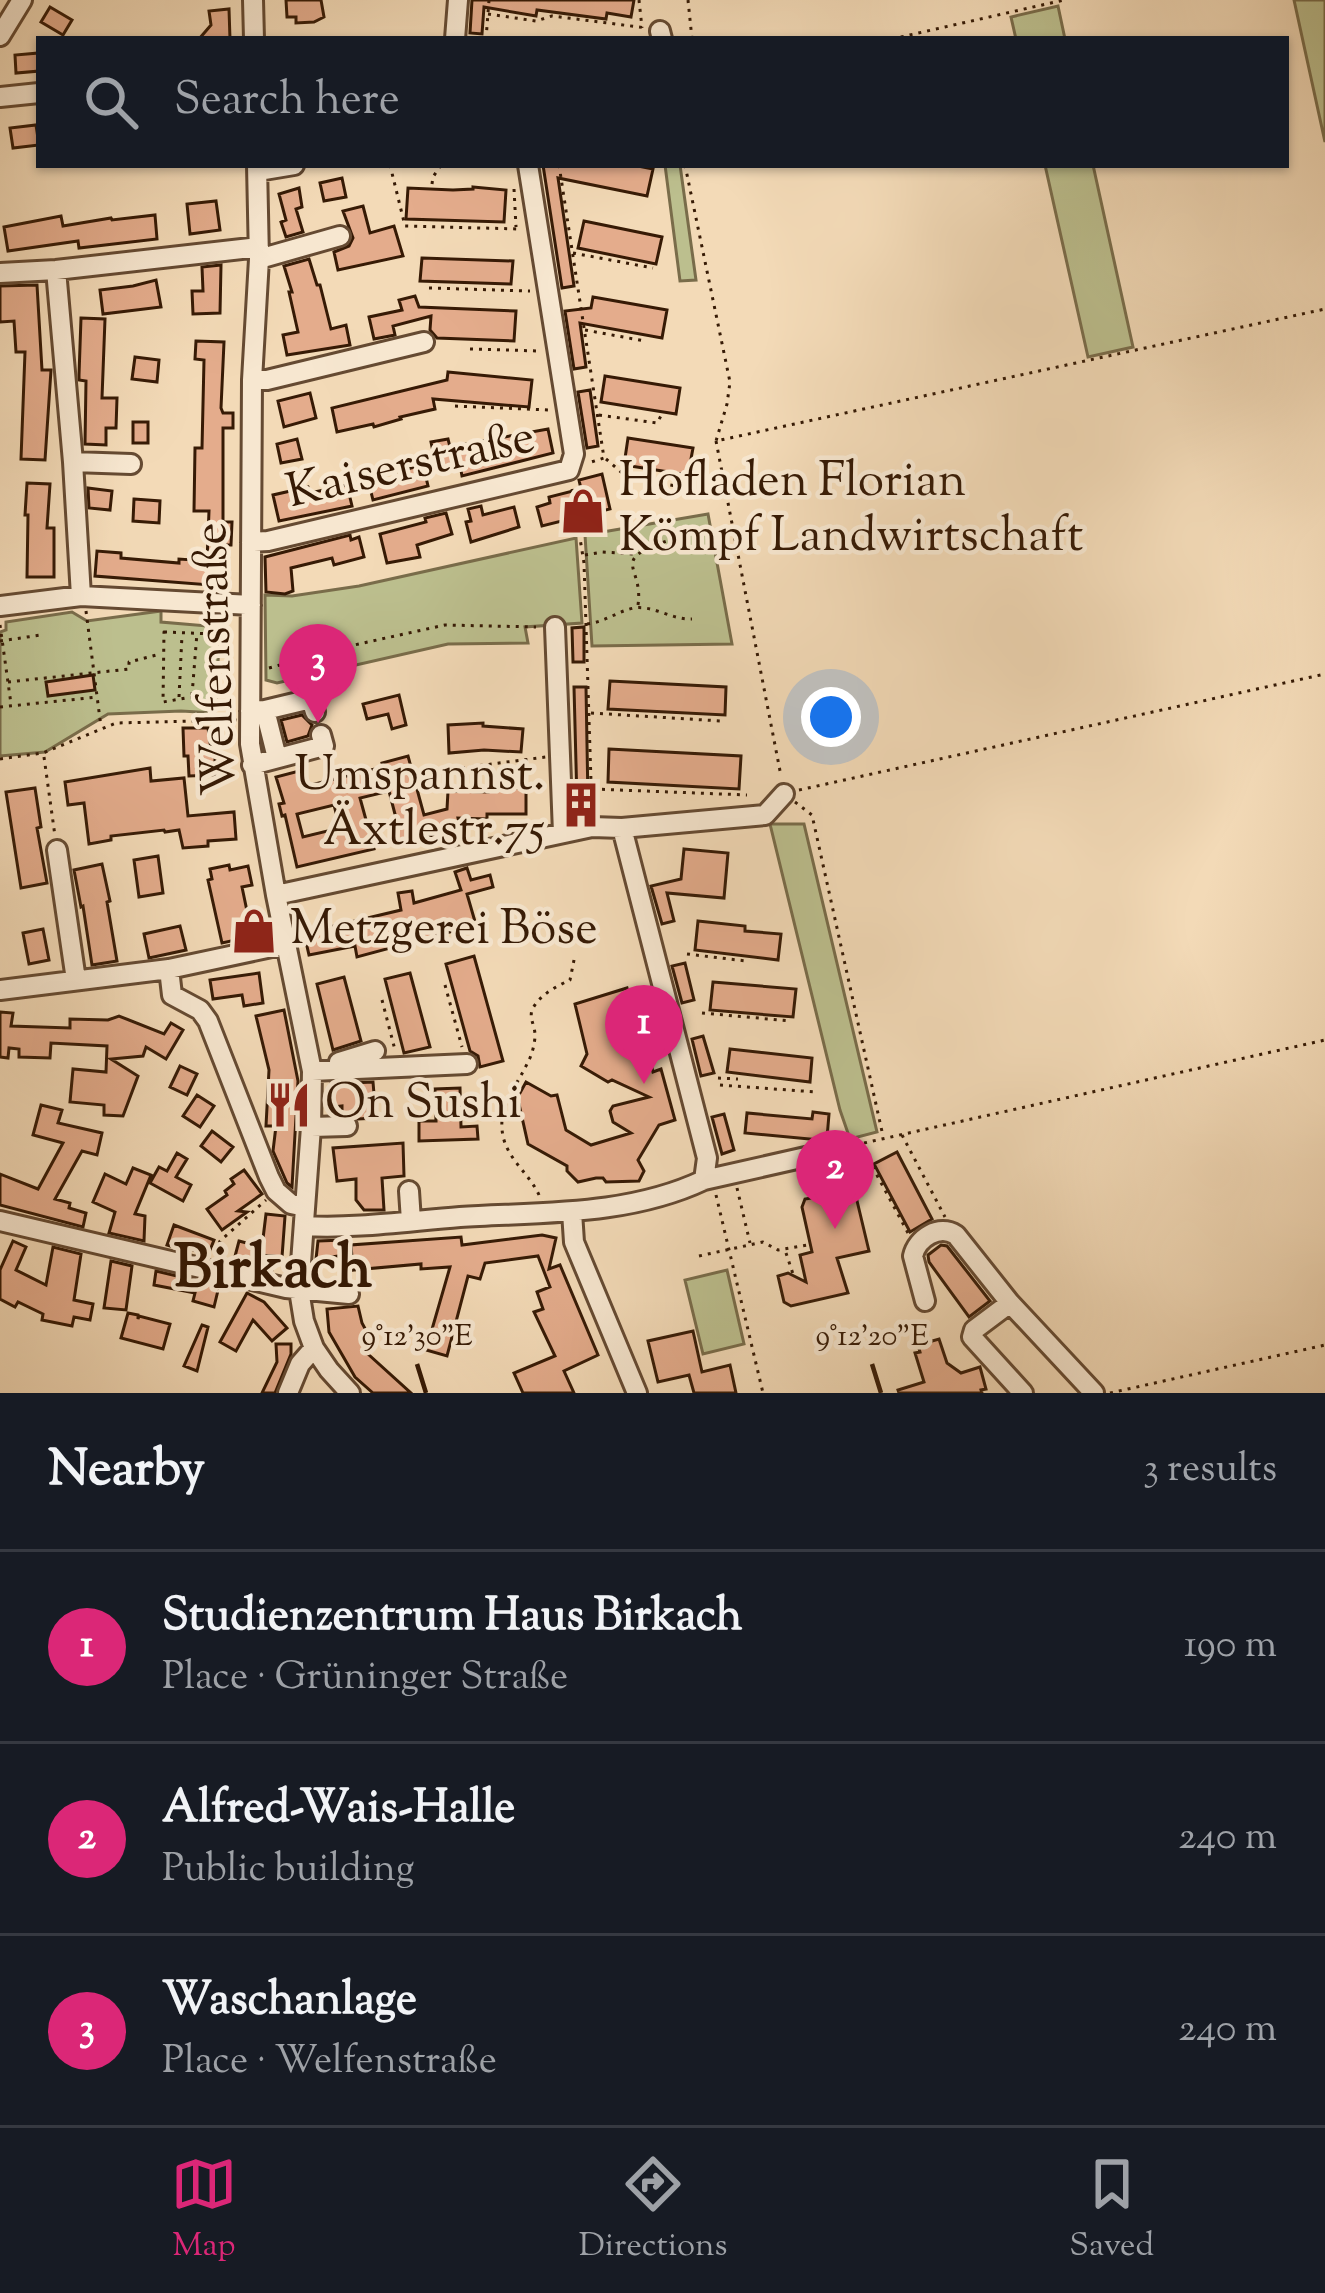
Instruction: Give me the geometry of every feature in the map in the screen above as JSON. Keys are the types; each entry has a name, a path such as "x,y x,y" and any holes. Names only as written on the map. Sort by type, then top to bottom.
{"street":[{"path":"0,36 22,0"},
{"path":"254,0 254,36"},
{"path":"455,36 458,0"},
{"path":"0,97 36,93"},
{"name":"Welfenstraße","path":"258,168 251,673 261,712 252,765 312,1071 299,1290 314,1348"},
{"name":"Kaiserstraße","path":"251,542 568,470 574,454 547,291 527,229 528,168"},
{"path":"0,273 259,253 340,236"},
{"path":"56,270 83,596"},
{"path":"252,380 424,342"},
{"path":"73,462 131,464"},
{"path":"0,606 83,596 251,605"},
{"path":"555,627 562,833"},
{"path":"284,756 261,712 311,698 315,712"},
{"path":"252,765 324,746 321,735"},
{"path":"276,895 592,827 765,815 784,794"},
{"path":"622,828 707,1159 704,1180"},
{"path":"57,850 76,980"},
{"path":"0,990 169,969 286,944"},
{"path":"169,969 172,995 200,1010 208,1021 277,1191 304,1217 375,1233 412,1221 572,1212 682,1190 704,1180 856,1145"},
{"path":"312,1071 375,1051"},
{"path":"312,1071 467,1064"},
{"path":"311,1127 347,1126"},
{"path":"409,1191 412,1221"},
{"path":"572,1212 574,1243 638,1393"},
{"path":"0,1221 299,1290 349,1294"},
{"path":"926,1301 913,1256 916,1244 940,1230 950,1230 1094,1393"},
{"path":"1010,1303 974,1330 972,1337 1023,1393"},
{"path":"288,1393 300,1364 314,1348 350,1393"}],"path":[{"path":"486,36 489,0"},
{"path":"639,0 655,32"},
{"path":"688,0 692,36"},
{"path":"905,36 1064,0"},
{"path":"488,14 536,21 552,16 655,32"},
{"path":"391,168 404,226 527,229 514,182"},
{"path":"432,184 440,168"},
{"path":"559,168 604,458 628,478 682,487"},
{"path":"686,168 730,382 716,441 784,794 812,815 884,1138"},
{"path":"572,253 653,268"},
{"path":"429,288 547,291"},
{"path":"716,441 1325,309"},
{"path":"583,329 645,341"},
{"path":"470,349 556,350"},
{"path":"455,406 541,412 566,407"},
{"path":"598,415 658,424 662,414"},
{"path":"592,827 583,556 568,470 604,458"},
{"path":"583,556 638,553 667,541"},
{"path":"638,553 631,569 639,588 638,607"},
{"path":"83,596 102,728"},
{"path":"587,625 638,607 692,619"},
{"path":"251,673 445,625 555,627"},
{"path":"0,626 11,706"},
{"path":"164,632 197,633 213,634 210,694 163,702 164,632"},
{"path":"178,699 182,632"},
{"path":"192,697 197,633"},
{"path":"1,641 41,635"},
{"path":"8,682 129,669 129,662 164,653"},
{"path":"784,794 1325,674"},
{"path":"206,695 214,720"},
{"path":"0,707 98,697"},
{"path":"0,759 43,753 116,723 214,720 261,712"},
{"path":"589,713 721,721"},
{"path":"43,753 57,850"},
{"path":"452,769 560,756"},
{"path":"591,788 747,795"},
{"path":"546,1214 535,1186 506,1145 502,1128 506,1096 528,1062 536,1039 532,1009 552,988 570,980 575,955"},
{"path":"686,955 746,961"},
{"path":"445,985 467,1064"},
{"path":"382,1000 399,1066"},
{"path":"702,1013 791,1021"},
{"path":"916,1244 856,1145 1325,1040"},
{"path":"718,1078 739,1079"},
{"path":"721,1085 816,1092"},
{"path":"901,1133 950,1230"},
{"path":"734,1173 751,1245"},
{"path":"704,1180 718,1197 763,1393"},
{"path":"210,1270 220,1241 277,1191"},
{"path":"699,1256 763,1242 778,1250 807,1245"},
{"path":"785,1250 793,1274"},
{"path":"1108,1393 1325,1345"}],"green space":[{"path":"1294,0 1325,0 1325,142"},
{"path":"1058,6 1064,36 1015,36 1011,17"},
{"path":"665,168 680,168 696,280 680,281"},
{"path":"1046,168 1094,168 1133,347 1088,357"},
{"path":"708,514 732,644 592,646 585,535"},
{"path":"576,538 582,623 525,627 528,643 448,644 277,683 266,680 265,595 359,586"},
{"path":"161,611 161,622 220,627 215,713 108,714 45,752 0,756 0,632 6,630 6,622 72,612 87,621"},
{"path":"770,824 804,824 877,1132 850,1139"},
{"path":"727,1270 744,1344 703,1354 685,1280"}],"building":[{"path":"286,0 321,0 324,17 296,23 296,17 287,17"},
{"path":"472,0 634,0 631,17 607,13 606,19 537,10 536,16 484,7 482,34 470,33"},
{"path":"50,7 72,20 63,35 41,22"},
{"path":"229,9 230,36 202,36 211,25 209,11"},
{"path":"36,53 36,71 16,73 15,55"},
{"path":"36,125 36,145 13,148 10,128"},
{"path":"543,168 653,169 647,196 558,178 574,286 562,288"},
{"path":"342,178 346,197 324,201 320,183"},
{"path":"299,188 302,207 296,209 303,232 286,237 279,194"},
{"path":"408,188 506,190 504,222 406,219"},
{"path":"216,201 220,230 190,234 187,204"},
{"path":"363,206 370,233 394,226 403,256 338,270 334,252 349,246 353,238 343,211"},
{"path":"155,215 157,239 79,248 78,241 8,251 4,227 61,216 63,226"},
{"path":"584,221 662,237 656,264 578,248"},
{"path":"422,258 513,261 511,284 420,281"},
{"path":"309,259 331,329 346,325 350,345 287,355 283,335 298,332 284,266"},
{"path":"221,265 220,313 193,314 192,291 203,291 202,267"},
{"path":"156,280 161,307 103,314 100,290"},
{"path":"37,285 42,370 51,370 45,460 21,459 25,352 16,352 14,321 0,322 0,286"},
{"path":"415,296 419,307 516,311 514,341 437,338 430,330 431,316 393,326 395,335 374,339 369,317 402,310 399,300"},
{"path":"593,297 667,310 662,338 580,323 586,367 574,369 565,311 591,308"},
{"path":"81,318 105,319 102,398 117,398 116,428 106,428 106,445 85,444 86,381 79,380"},
{"path":"196,341 224,342 221,408 223,413 233,413 233,428 223,428 223,522 232,522 223,586 95,576 97,551 121,553 121,558 207,561 209,511 194,511 195,448 202,448 204,360 195,359"},
{"path":"135,357 159,360 157,382 132,379"},
{"path":"448,372 532,380 529,407 433,399 435,409 337,432 332,408 447,380"},
{"path":"605,376 680,388 676,414 601,402"},
{"path":"590,390 598,446 587,448 578,392"},
{"path":"310,393 316,418 284,427 278,401"},
{"path":"133,422 148,422 148,443 133,443"},
{"path":"548,429 553,453 462,476 460,465 437,471 431,442 448,439 450,447"},
{"path":"628,438 693,448 688,475 624,465"},
{"path":"297,439 302,459 281,463 277,444"},
{"path":"423,465 428,486 373,500 369,484 400,477 399,471"},
{"path":"602,474 610,509 542,526 537,507 550,503 549,497 581,489 579,480"},
{"path":"27,483 50,484 47,528 54,528 54,577 27,577"},
{"path":"347,485 352,506 279,521 273,495"},
{"path":"88,488 112,491 110,510 89,508"},
{"path":"134,499 160,501 159,523 133,521"},
{"path":"481,506 483,515 514,507 519,527 471,542 468,509"},
{"path":"446,513 452,534 417,545 420,557 387,563 380,534"},
{"path":"350,535 351,540 359,537 364,557 334,565 332,558 291,568 293,591 266,592 265,557"},
{"path":"584,627 584,662 573,662 572,628"},
{"path":"93,675 95,690 48,696 46,682"},
{"path":"610,681 726,687 725,715 608,709"},
{"path":"574,687 586,687 588,801 577,802"},
{"path":"399,695 406,725 392,729 388,714 367,719 363,704"},
{"path":"302,715 312,725 308,736 287,742 281,720"},
{"path":"483,723 523,729 521,752 449,753 448,725"},
{"path":"183,728 208,728 215,775 189,776"},
{"path":"609,749 741,756 739,789 608,782"},
{"path":"408,756 424,815 447,809 448,791 488,792 488,788 526,788 526,814 458,818 461,833 398,844 389,791 360,798 374,849 297,867 276,777 299,771 303,787 383,767 382,763","holes":["334,805 340,828 303,837 297,814"]},
{"path":"150,768 151,781 184,778 188,816 234,812 236,839 183,848 179,830 164,830 111,836 111,840 89,844 84,803 68,805 65,782"},
{"path":"35,788 47,883 21,888 6,792"},
{"path":"684,849 728,853 724,898 667,893 674,921 662,924 651,886 681,879"},
{"path":"158,856 163,893 139,897 134,860"},
{"path":"102,864 117,961 92,965 74,870"},
{"path":"229,865 230,870 248,866 252,885 242,887 258,935 222,943 208,880 212,879 210,869"},
{"path":"467,868 471,880 490,875 493,887 467,894 476,925 357,957 355,946 309,955 304,933 401,910 398,893 412,891 414,903 461,890 455,872"},
{"path":"698,921 781,934 778,960 695,950"},
{"path":"180,926 186,950 149,958 144,934"},
{"path":"43,929 49,960 29,964 23,933"},
{"path":"474,956 503,1061 480,1067 478,1056 470,1051 446,964"},
{"path":"685,963 694,1000 682,1003 672,966"},
{"path":"259,973 263,1003 244,1006 242,995 213,999 210,980"},
{"path":"410,973 430,1047 404,1053 385,979"},
{"path":"344,977 361,1041 333,1050 317,984"},
{"path":"713,982 796,989 793,1017 710,1010"},
{"path":"627,988 641,1038 635,1040 642,1063 650,1060 653,1072 661,1069 675,1120 659,1125 638,1160 644,1171 639,1181 596,1178 578,1182 567,1166 528,1144 515,1102 526,1082 557,1095 566,1130 591,1145 631,1133 613,1122 610,1111 613,1106 649,1097 581,1066 587,1054 575,1004"},
{"path":"284,1010 298,1081 292,1187 273,1151 276,1126 266,1126 269,1070 256,1016"},
{"path":"0,1012 13,1013 11,1026 70,1028 70,1019 119,1016 164,1034 171,1023 183,1030 166,1059 146,1047 143,1056 111,1059 138,1076 123,1116 104,1115 104,1105 70,1102 73,1069 106,1072 107,1046 51,1043 50,1058 19,1057 19,1049 9,1048 8,1058 0,1057"},
{"path":"703,1036 714,1073 701,1076 692,1039"},
{"path":"730,1049 812,1058 810,1082 727,1072"},
{"path":"180,1066 197,1074 187,1095 170,1087"},
{"path":"373,1082 376,1118 358,1119 342,1113 342,1106 333,1107 331,1084"},
{"path":"460,1088 461,1127 477,1126 478,1139 419,1141 419,1121 436,1121 435,1089"},
{"path":"197,1095 214,1106 200,1127 183,1116"},
{"path":"41,1105 62,1110 58,1123 102,1133 97,1155 82,1151 55,1199 86,1213 83,1227 0,1205 0,1174 38,1189 63,1143 33,1135"},
{"path":"813,1112 829,1114 827,1138 745,1133 747,1113 812,1119"},
{"path":"724,1114 734,1150 722,1154 712,1117"},
{"path":"212,1131 233,1147 221,1162 201,1146"},
{"path":"403,1143 404,1176 382,1178 384,1210 364,1210 356,1200 356,1179 337,1181 333,1148"},
{"path":"897,1152 932,1219 910,1232 874,1164"},
{"path":"177,1153 187,1159 176,1177 191,1185 183,1201 150,1183 159,1167 167,1171"},
{"path":"133,1168 151,1175 135,1214 145,1216 144,1241 109,1233 115,1212 93,1202 105,1174 126,1184"},
{"path":"244,1170 262,1194 222,1230 207,1209 227,1195 225,1191 234,1184 231,1179"},
{"path":"853,1184 869,1251 837,1258 848,1293 791,1306 784,1302 778,1276 788,1273 806,1282 800,1255 812,1252 802,1207 805,1199 823,1196 820,1190"},
{"path":"266,1214 285,1216 282,1257 261,1255"},
{"path":"174,1225 214,1240 208,1255 167,1245"},
{"path":"542,1235 556,1238 549,1269 560,1265 598,1355 564,1371 574,1393 523,1393 514,1373 555,1356 534,1312 543,1309 537,1292 550,1287 538,1256 485,1263 480,1279 468,1276 447,1356 426,1350 450,1267 421,1269 421,1264 353,1270 351,1245 461,1237 462,1245"},
{"path":"344,1240 346,1255 316,1259 318,1241"},
{"path":"13,1241 26,1247 16,1270 46,1285 53,1247 81,1254 74,1300 93,1304 90,1320 74,1317 72,1326 42,1320 43,1314 0,1299 0,1270"},
{"path":"239,1241 262,1247 260,1257 274,1262 272,1270 234,1260"},
{"path":"947,1246 990,1301 969,1317 929,1262 928,1255"},
{"path":"111,1261 132,1266 126,1310 104,1308"},
{"path":"156,1271 219,1286 214,1307 193,1301 195,1293 154,1285"},
{"path":"247,1293 264,1302 287,1328 272,1341 253,1320 236,1351 220,1342"},
{"path":"358,1306 375,1347 368,1354 411,1393 373,1393 355,1377 329,1332 327,1309"},
{"path":"128,1313 170,1324 163,1349 121,1338"},
{"path":"202,1325 208,1327 197,1371 184,1366"},
{"path":"693,1331 702,1372 730,1365 736,1393 694,1393 689,1375 658,1382 648,1341"},
{"path":"939,1339 947,1363 961,1373 980,1367 986,1389 982,1393 899,1393 924,1382 915,1353 920,1352 918,1345"},
{"path":"276,1344 291,1344 291,1354 275,1393 262,1393 277,1362"}],"place":[{"name":"Hofladen Florian Kömpf Landwirtschaft","path":"583,511"},
{"name":"Waschanlage","path":"318,723"},
{"name":"Umspannst. Äxtlestr.75","path":"581,805"},
{"name":"Metzgerei Böse","path":"254,931"},
{"name":"Studienzentrum Haus Birkach","path":"644,1084"},
{"name":"On Sushi","path":"289,1105"},
{"name":"Alfred-Wais-Halle","path":"835,1229"}],"district":[{"name":"Birkach","path":"273,1271"}]}
